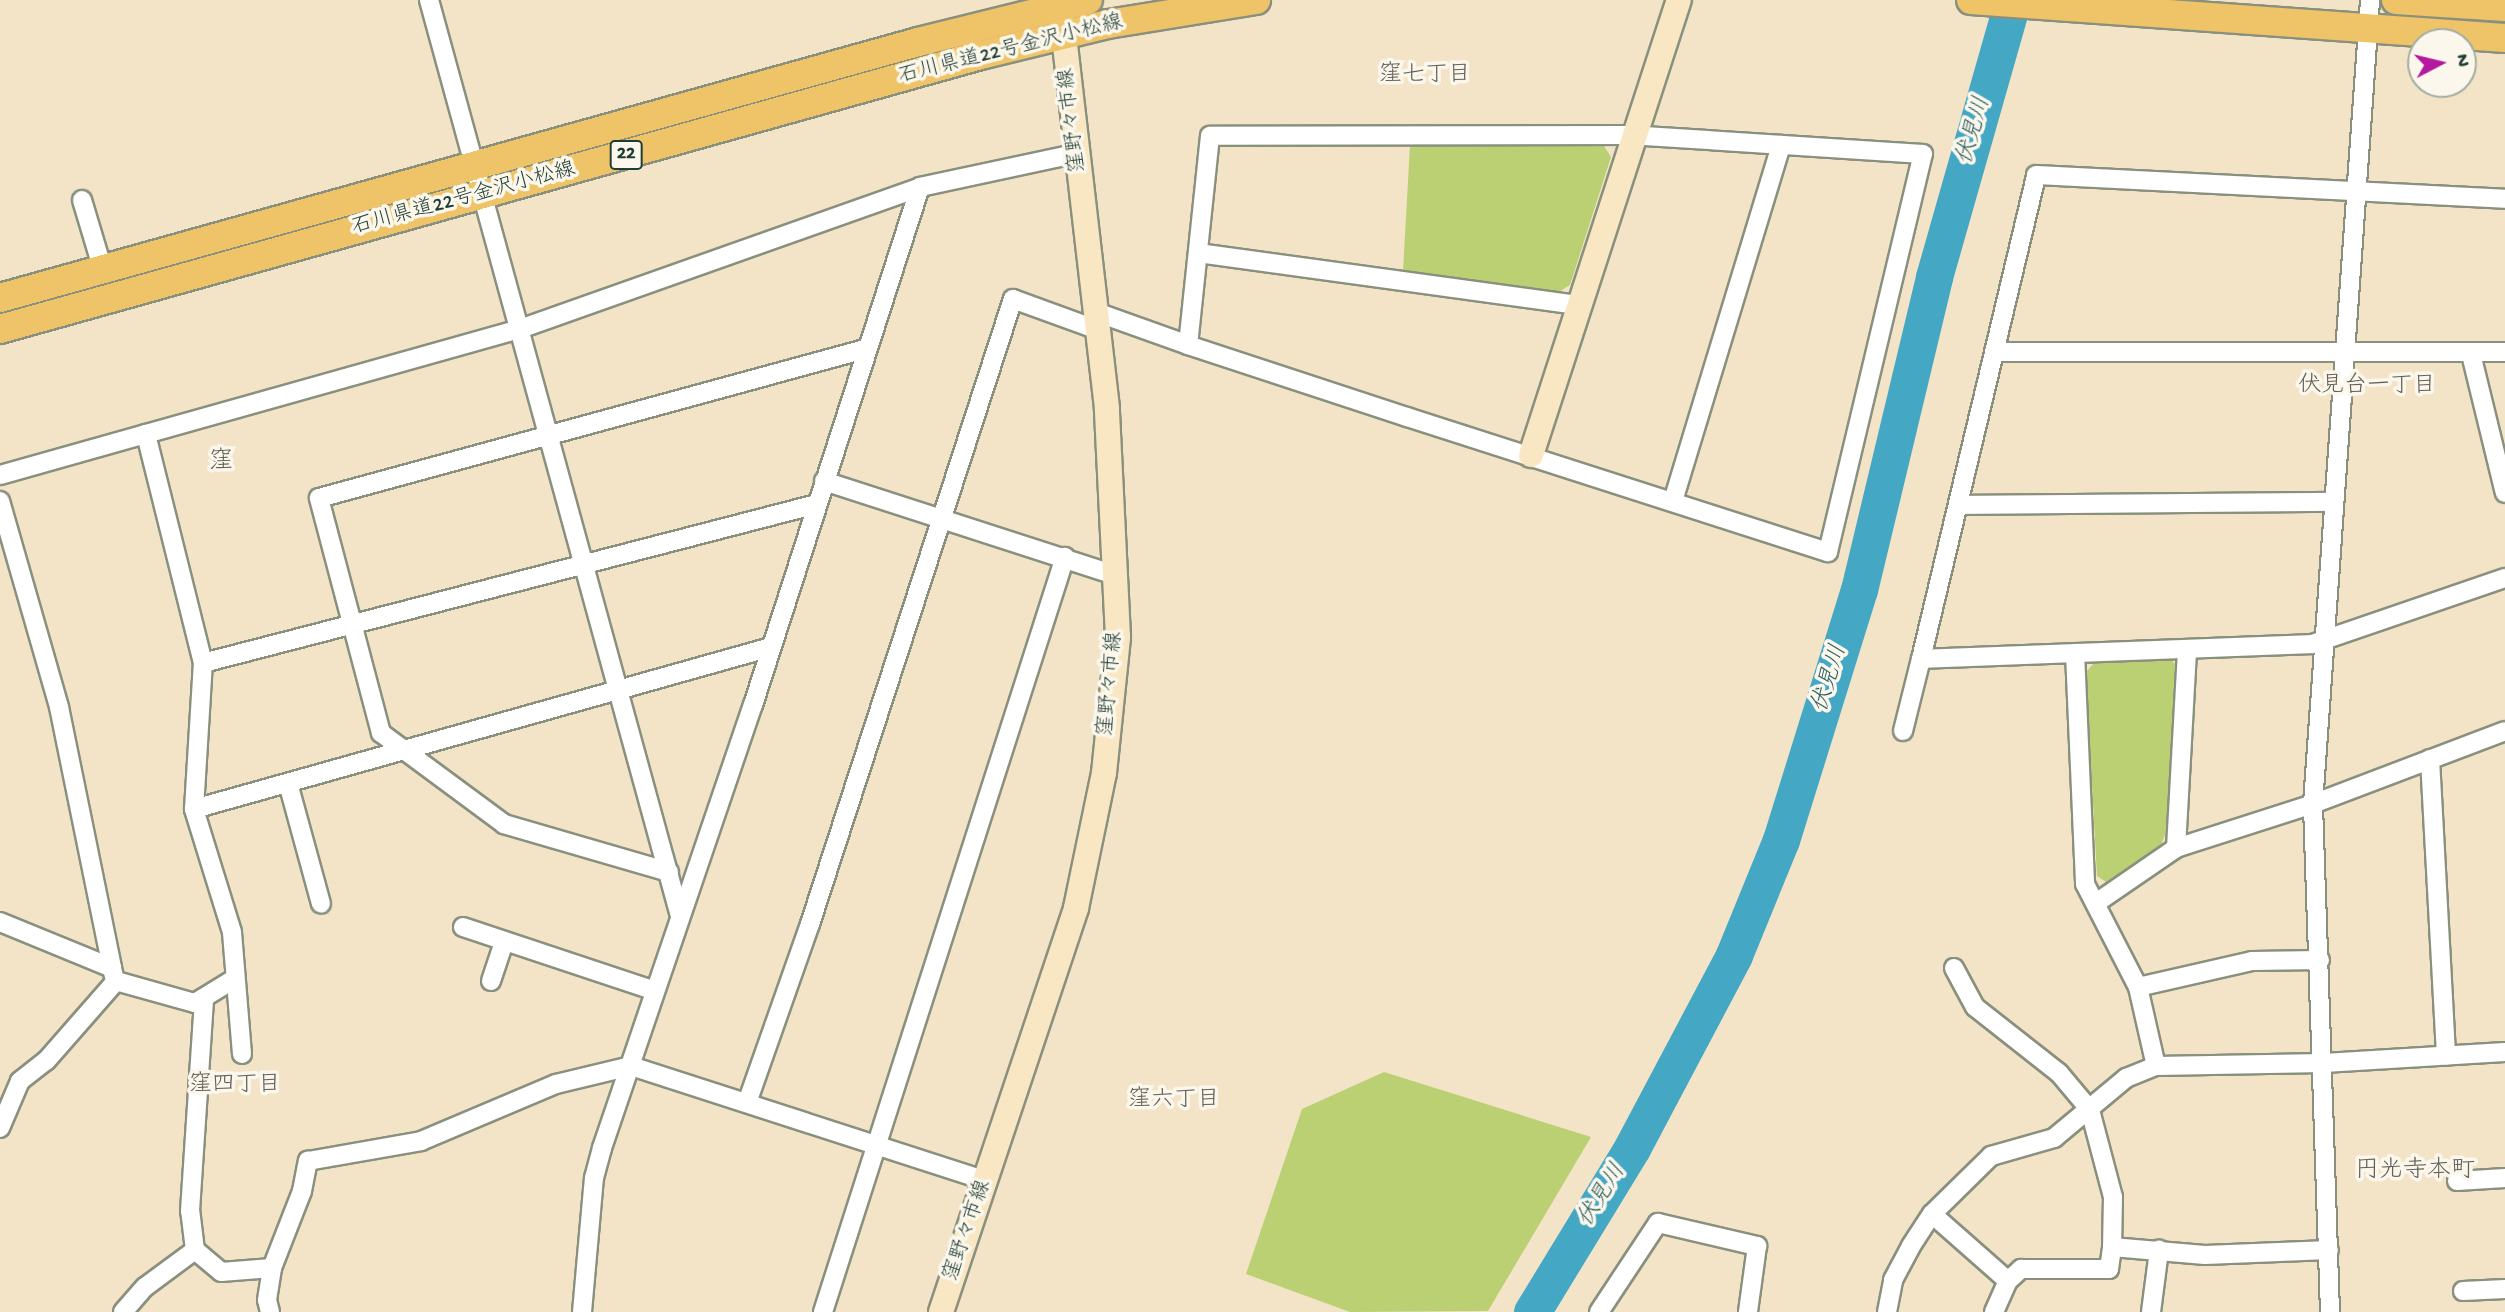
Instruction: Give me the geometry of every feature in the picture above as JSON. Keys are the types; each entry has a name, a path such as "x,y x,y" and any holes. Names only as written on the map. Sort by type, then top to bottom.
{"main road":[{"name":"石川県道22号金沢小松線","path":"0,298 1060,3 1088,0"},
{"name":"石川県道22号金沢小松線","path":"0,329 1065,35 1256,0"},
{"path":"1531,455 1679,0"},
{"path":"1971,0 2062,6 2368,14 2505,38"},
{"path":"2396,0 2505,7"},
{"name":"窪野々市線","path":"941,1312 987,1181 1042,999 1076,908 1104,773 1118,637 1114,495 1079,153 1060,3"}],"street":[{"path":"429,0 480,195 680,916"},
{"path":"2330,1312 2324,1063 2313,804 2368,14"},
{"path":"748,1100 1013,299 1188,345 1828,552 1923,154 1633,135 1210,136 1188,345"},
{"path":"1673,501 1781,145"},
{"path":"0,475 517,330 920,187 1079,153"},
{"path":"1903,732 2036,175 2505,199"},
{"path":"582,1312 594,1178 771,647 865,349 920,187"},
{"path":"82,200 103,270"},
{"path":"1198,253 1579,305"},
{"path":"669,872 505,824 381,733 319,498 865,349"},
{"path":"1994,352 2343,355 2505,352"},
{"path":"2472,354 2505,493"},
{"path":"146,434 202,663 194,810 232,932 242,1054"},
{"path":"824,481 1115,575"},
{"path":"0,501 59,707 113,975 46,1061 20,1081 0,1128"},
{"path":"1959,505 2333,502"},
{"path":"202,663 817,504"},
{"path":"823,1312 1065,557"},
{"path":"1922,659 2312,644 2505,578"},
{"path":"194,810 771,647"},
{"path":"2176,848 2187,650"},
{"path":"2075,653 2085,884 2138,987 2156,1066"},
{"path":"2096,903 2176,848 2313,804 2505,731"},
{"path":"2430,759 2446,1056"},
{"path":"288,783 321,904"},
{"path":"0,922 113,975 195,1003 234,979"},
{"path":"463,927 655,991"},
{"path":"491,981 504,942"},
{"path":"2138,987 2252,961 2320,960"},
{"path":"1954,968 1975,1007 2059,1073 2091,1110 2113,1198 2109,1269 2021,1269 2008,1280 1994,1312"},
{"path":"204,998 190,1211 195,1250 221,1272 272,1268"},
{"path":"1887,1312 1893,1280 1932,1214 1991,1156 2054,1138 2091,1110 2126,1078 2156,1066 2324,1063 2505,1052"},
{"path":"270,1312 267,1300 272,1268 302,1191 308,1161 421,1141 556,1084 631,1066 748,1100 987,1181"},
{"path":"2457,1181 2505,1178"},
{"path":"1932,1214 2008,1280"},
{"path":"1599,1312 1658,1223 1756,1246 1748,1312"},
{"path":"2112,1247 2205,1255 2329,1250"},
{"path":"123,1312 145,1287 195,1250"},
{"path":"2151,1312 2159,1250"},
{"path":"2463,1291 2505,1289"}],"green space":[{"path":"1410,145 1604,146 1611,157 1570,285 1557,293 1403,271"},
{"path":"2170,658 2179,669 2167,830 2161,845 2106,882 2097,876 2086,672 2094,663"},
{"path":"1384,1072 1591,1137 1488,1311 1350,1312 1246,1274 1302,1109"}],"waterway":[{"name":"伏見川","path":"1532,1312 1632,1148 1734,955 1781,840 1859,590 1934,277 2013,0"}],"district":[{"name":"窪七丁目","path":"1425,76"},
{"name":"伏見台一丁目","path":"2367,387"},
{"name":"窪","path":"221,463"},
{"name":"窪四丁目","path":"235,1086"},
{"name":"窪六丁目","path":"1174,1101"},
{"name":"円光寺本町","path":"2415,1172"}]}
